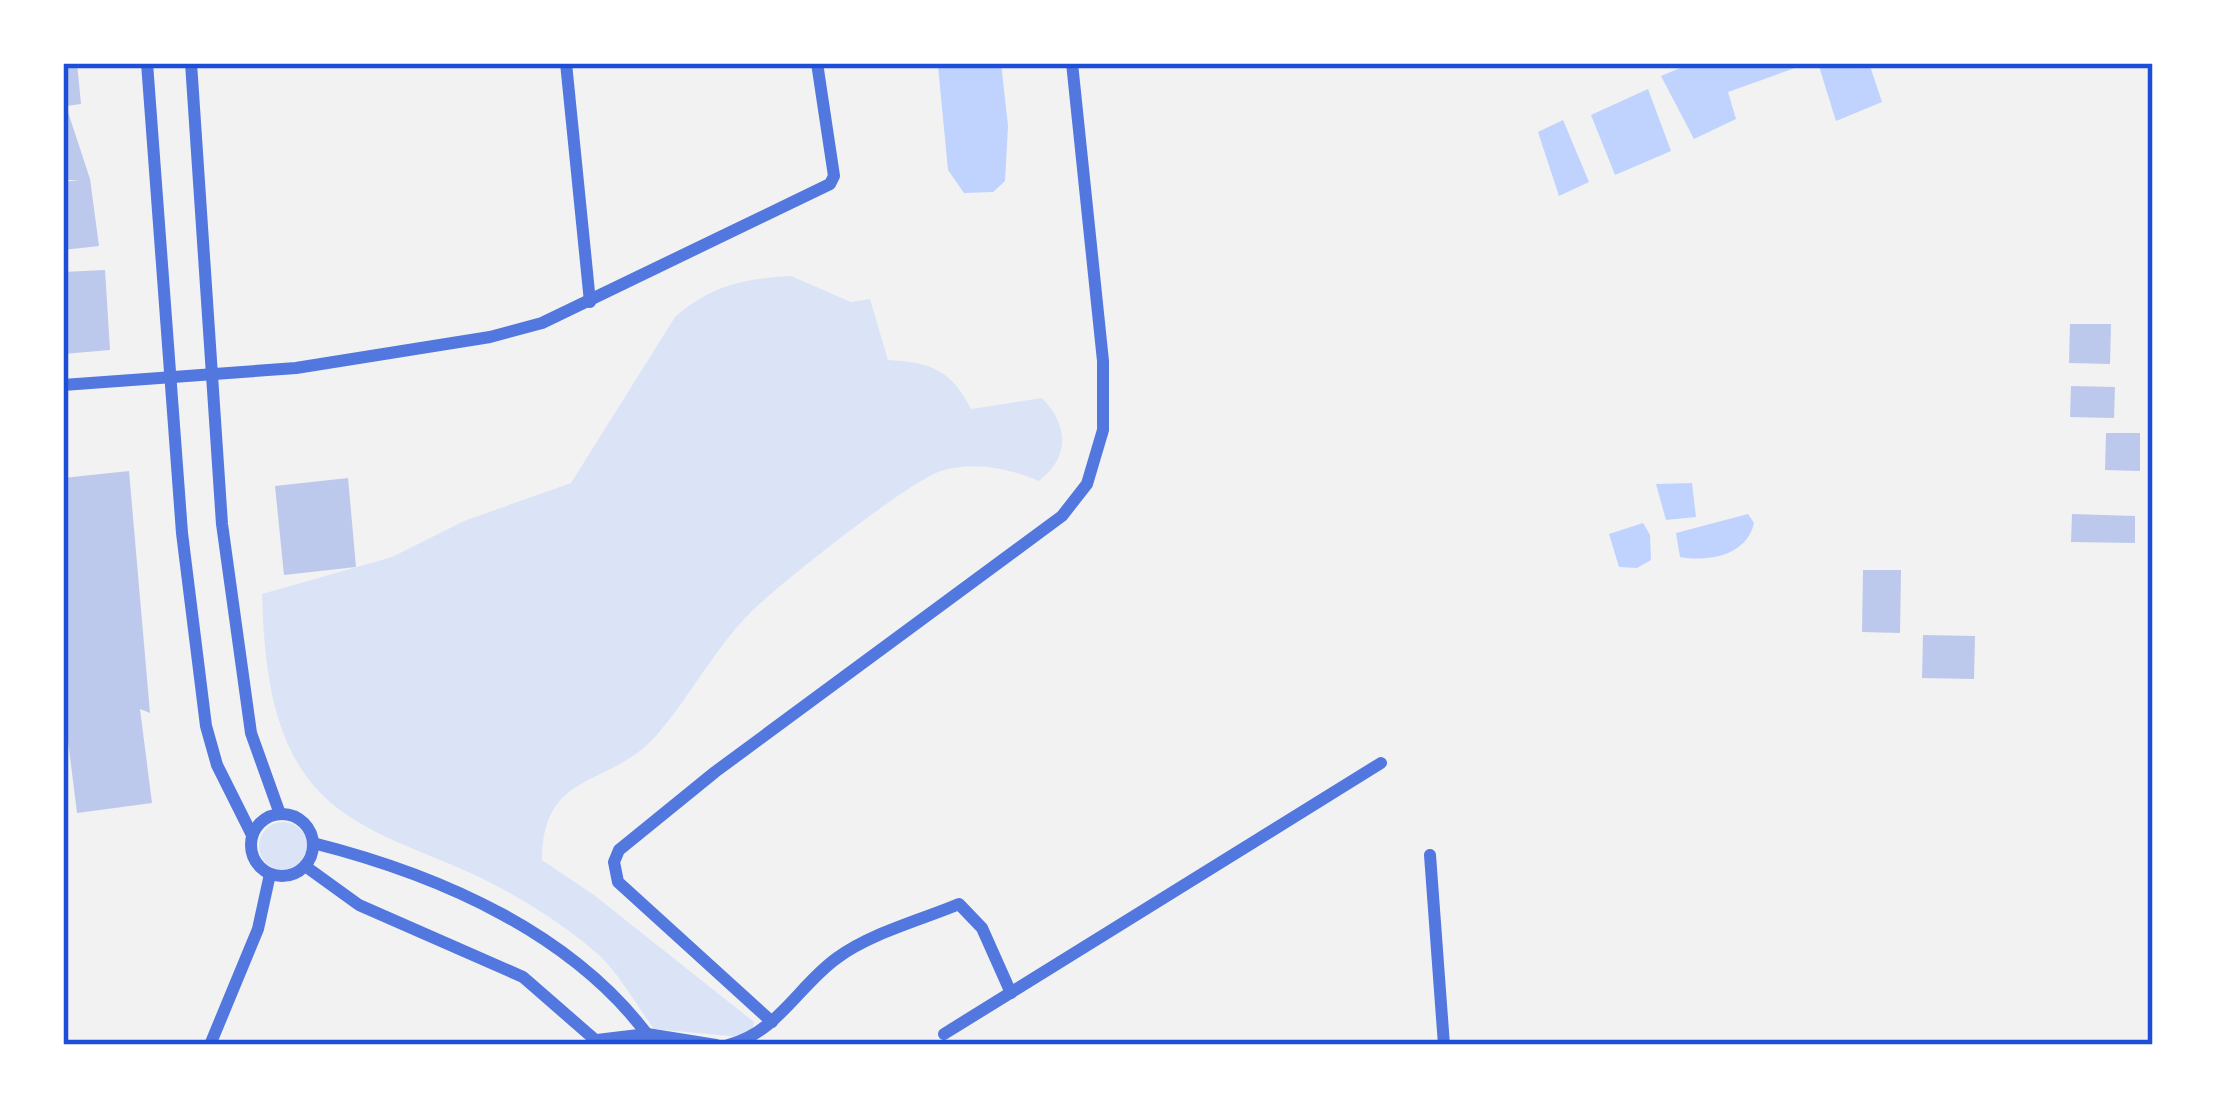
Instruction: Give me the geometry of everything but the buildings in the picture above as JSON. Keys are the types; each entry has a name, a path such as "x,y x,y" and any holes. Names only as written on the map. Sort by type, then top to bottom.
{"street":[{"path":"147,63 170,376 206,727 217,765 253,835 253,858 270,874 295,873 305,866 313,843 302,821 280,814 259,824 253,835"},
{"path":"190,63 222,524 247,711 280,814"},
{"path":"566,63 590,302"},
{"path":"63,385 214,374 433,349 542,323 830,184 834,176 817,63"},
{"path":"772,1022 618,882 614,862 620,850 715,772 1062,516 1087,484 1103,430 1102,361 1072,63"},
{"path":"944,1034 1381,763"},
{"path":"313,843 440,883 518,924 622,1004 651,1040"},
{"path":"1430,855 1444,1045"},
{"path":"305,866 358,904 524,977 599,1042 716,1045"},
{"path":"210,1045 258,929 270,874"},
{"path":"728,1045 748,1040 772,1022 838,956 959,904 982,928 1011,993"}],"shaded area":[{"path":"791,276 851,302 870,299 888,360 938,371 956,385 971,409 1042,398 1061,430 1061,451 1039,481 991,467 953,468 925,479 874,513 751,612 656,736 637,753 581,784 553,810 542,860 594,895 754,1022 751,1038 654,1029 607,963 571,932 491,883 368,828 314,786 288,743 272,695 262,594 392,557 464,521 571,483 675,317 729,286"},
{"path":"283,822 300,829 307,846 300,863 283,870 266,863 259,846 266,829"}],"water":[{"path":"1001,63 1008,126 1005,181 993,192 964,193 948,170 938,66"},
{"path":"1692,63 1809,63 1728,92 1736,119 1694,139 1661,76"},
{"path":"1818,63 1869,63 1882,102 1836,121"},
{"path":"1648,89 1671,151 1615,175 1591,115"},
{"path":"1563,120 1589,182 1559,196 1538,132"},
{"path":"1692,483 1696,517 1666,520 1656,484"},
{"path":"1748,514 1754,523 1735,550 1713,557 1680,557 1676,533"},
{"path":"1643,523 1650,535 1651,560 1637,568 1619,567 1609,534"}]}
